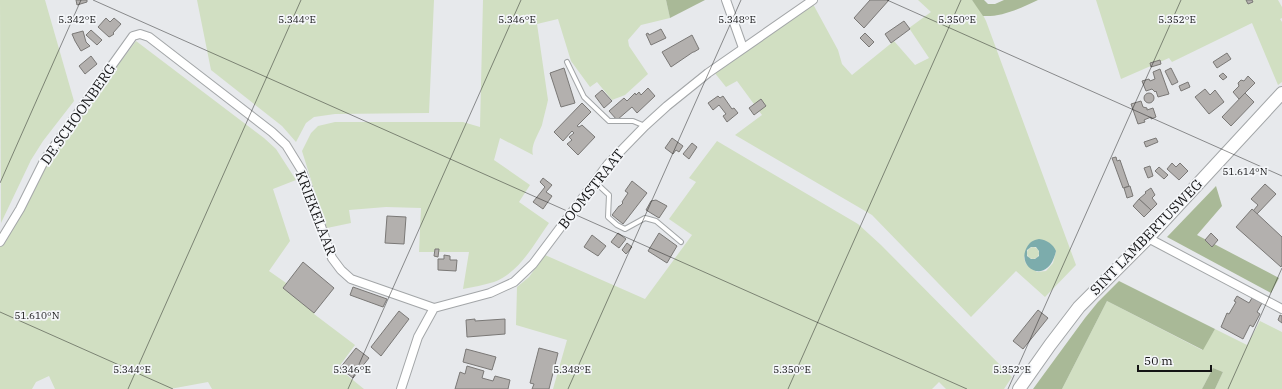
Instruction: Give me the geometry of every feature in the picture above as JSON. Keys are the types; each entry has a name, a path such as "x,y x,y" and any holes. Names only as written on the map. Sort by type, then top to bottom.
{"street":[{"path":"726,0 743,48"},
{"name":"BOOMSTRAAT","path":"434,308 490,293 514,282 533,264 608,164 645,126 667,106 743,48 813,0"},
{"name":"DE SCHOONBERG","path":"0,242 20,209 45,159 133,36 140,34"},
{"name":"KRIEKELAAR","path":"140,34 150,37 272,132 286,145 302,171 332,258 341,270 351,279 434,308"},
{"name":"SINT LAMBERTUSWEG","path":"1020,389 1050,345 1079,307 1148,238 1282,93"},
{"path":"1148,238 1282,309"},
{"path":"401,389 418,337 434,308"}],"lane":[{"path":"567,62 584,97 609,121 633,121 645,126"},
{"path":"594,182 609,195 608,217 617,225 626,229 645,218 656,221 681,242"}],"green space":[{"path":"0,0 45,0 74,101 43,141 31,160 1,223"},
{"path":"197,0 434,0 429,113 335,114 314,117 306,123 296,142 282,126 211,70"},
{"path":"483,0 666,0 670,18 641,25 628,40 629,46 648,74 625,95 612,100 597,82 590,87 571,61 558,19 537,24 548,100 542,125 532,151 533,155 500,138 494,160 530,185 519,202 549,223 526,257 511,272 494,282 463,289 469,252 419,252 421,208 386,207 349,210 351,223 327,228 302,151 311,133 318,126 335,122 463,122 480,127"},
{"path":"666,0 705,0 670,18"},
{"path":"918,0 972,0 981,11 1076,265 1045,297 1016,271 971,317 872,215 735,135 762,115 737,81 726,87 714,72 813,4 838,50 842,64 852,75 894,41 915,65 929,58 909,28 931,12","holes":["1029,244 1056,251 1053,263 1046,271 1037,272 1026,264 1024,258"]},
{"path":"972,0 984,0 988,4 995,4 1004,0 1038,0 1018,9 997,15 983,16"},
{"path":"1096,0 1278,0 1282,7 1282,18 1280,19 1282,22 1282,82 1278,85 1252,23 1172,62 1169,58 1121,79"},
{"path":"136,41 264,138 276,149 296,180 273,189 290,241 269,271 319,306 314,314 355,345 338,368 364,389 212,389 208,382 170,389 55,389 49,376 36,382 32,389 0,389 0,246 17,220 43,165"},
{"path":"717,141 858,224 881,245 1012,377 1004,389 946,389 939,382 932,389 553,389 567,340 516,325 517,287 529,277 545,255 645,299 692,235 669,219 696,182 689,178"},
{"path":"1216,186 1222,206 1197,235 1279,278 1271,293 1167,237"},
{"path":"1031,247 1035,247 1039,253 1035,259 1031,259 1027,255 1027,251"},
{"path":"1119,281 1215,329 1203,350 1107,301 1062,389 1033,389 1085,318 1098,302"},
{"path":"1107,301 1202,350 1215,329 1247,345 1260,321 1282,332 1282,389 1215,389 1223,372 1213,368 1202,389 1062,389"},
{"path":"1213,368 1223,372 1215,389 1202,389"}],"water":[{"path":"1039,239 1047,241 1056,251 1052,262 1046,269 1040,271 1029,267 1025,262 1024,255 1029,244","holes":["1031,247 1036,247 1039,251 1039,256 1035,259 1031,259 1027,256 1027,250"]}],"building":[{"path":"76,0 87,0 87,2 77,5"},
{"path":"870,0 889,0 864,28 854,18"},
{"path":"1246,0 1252,0 1253,2 1248,4"},
{"path":"106,18 110,22 114,18 121,24 113,33 114,34 109,37 98,27"},
{"path":"904,21 910,29 891,43 885,34"},
{"path":"661,29 666,38 651,45 646,34 648,33 649,35"},
{"path":"91,30 102,40 97,45 86,35"},
{"path":"83,31 86,42 90,46 81,51 72,34"},
{"path":"865,33 874,42 869,47 860,38"},
{"path":"692,35 699,49 671,67 662,52"},
{"path":"1227,53 1231,59 1217,68 1213,62"},
{"path":"91,56 97,64 85,74 79,66"},
{"path":"1160,60 1161,64 1151,67 1150,63"},
{"path":"564,68 575,103 561,107 550,73"},
{"path":"1171,68 1178,82 1172,85 1165,71"},
{"path":"1160,69 1169,94 1158,97 1156,91 1155,92 1152,89 1146,91 1142,81 1149,79 1150,81 1155,79 1153,72"},
{"path":"1223,73 1227,77 1223,80 1219,76"},
{"path":"1248,76 1255,83 1239,99 1233,92 1239,86 1238,83 1241,80 1244,81"},
{"path":"1188,82 1190,87 1181,91 1179,86"},
{"path":"648,88 655,96 637,113 632,107 617,120 609,111 624,98 627,101 635,93 636,95 639,92 641,95"},
{"path":"1205,89 1210,95 1215,90 1224,102 1209,114 1195,97"},
{"path":"602,90 612,101 604,108 595,96"},
{"path":"1147,93 1151,93 1153,94 1153,102 1147,103 1144,100 1144,96"},
{"path":"1245,93 1254,102 1231,126 1222,117"},
{"path":"718,96 720,98 723,96 732,109 734,108 738,113 727,122 723,116 726,114 719,105 713,110 708,103"},
{"path":"761,99 766,106 754,115 749,108"},
{"path":"1141,101 1143,107 1147,108 1147,110 1153,108 1156,117 1151,119 1151,117 1144,120 1145,122 1138,124 1131,104"},
{"path":"582,103 591,112 577,126 579,127 582,125 595,137 578,155 567,144 572,140 569,137 574,133 572,131 563,141 554,132"},
{"path":"672,138 683,146 679,152 676,150 673,154 665,148"},
{"path":"1156,138 1158,142 1146,147 1144,142"},
{"path":"692,143 697,147 689,159 683,154"},
{"path":"1116,157 1117,161 1120,160 1129,186 1123,188 1112,158"},
{"path":"1172,163 1176,167 1180,163 1188,171 1179,180 1167,169"},
{"path":"1150,166 1153,176 1148,178 1144,168"},
{"path":"1159,167 1168,175 1164,179 1155,171"},
{"path":"543,178 552,185 546,192 552,196 543,209 533,202 545,187 540,182"},
{"path":"632,181 647,193 623,224 612,215 623,203 622,202 628,193 625,191"},
{"path":"1265,184 1276,194 1257,214 1253,211 1258,205 1251,199"},
{"path":"1130,186 1133,196 1127,198 1124,188"},
{"path":"1151,188 1155,195 1152,198 1157,204 1151,210 1139,199"},
{"path":"1139,199 1151,210 1144,217 1133,206"},
{"path":"656,200 667,206 659,218 646,210 651,201"},
{"path":"1252,209 1282,237 1281,267 1236,227"},
{"path":"387,216 406,217 404,244 385,243"},
{"path":"618,233 626,239 619,248 611,242"},
{"path":"659,233 677,246 667,263 648,251"},
{"path":"1211,233 1218,240 1212,247 1205,240"},
{"path":"592,235 606,246 598,256 584,247"},
{"path":"627,243 632,247 626,254 622,250"},
{"path":"435,249 439,249 438,257 434,256"},
{"path":"444,255 450,256 450,260 457,260 456,271 438,270 438,259 444,259"},
{"path":"303,262 334,288 314,313 283,288"},
{"path":"353,287 387,299 383,307 350,295"},
{"path":"1237,296 1249,303 1252,298 1262,303 1257,312 1260,314 1253,327 1250,325 1243,339 1221,327 1227,313 1229,314 1236,302 1234,301"},
{"path":"1038,310 1048,318 1023,349 1013,341"},
{"path":"399,311 409,319 381,356 371,347"},
{"path":"1280,315 1282,316 1282,323 1278,320"},
{"path":"475,319 475,321 505,319 505,334 467,337 466,320"},
{"path":"356,348 369,358 353,378 340,368"},
{"path":"539,348 558,353 549,389 532,389 534,384 530,383"},
{"path":"466,349 496,357 492,370 463,362"},
{"path":"467,366 484,371 482,378 493,381 495,376 510,380 508,389 455,389 460,372 465,374"}]}
